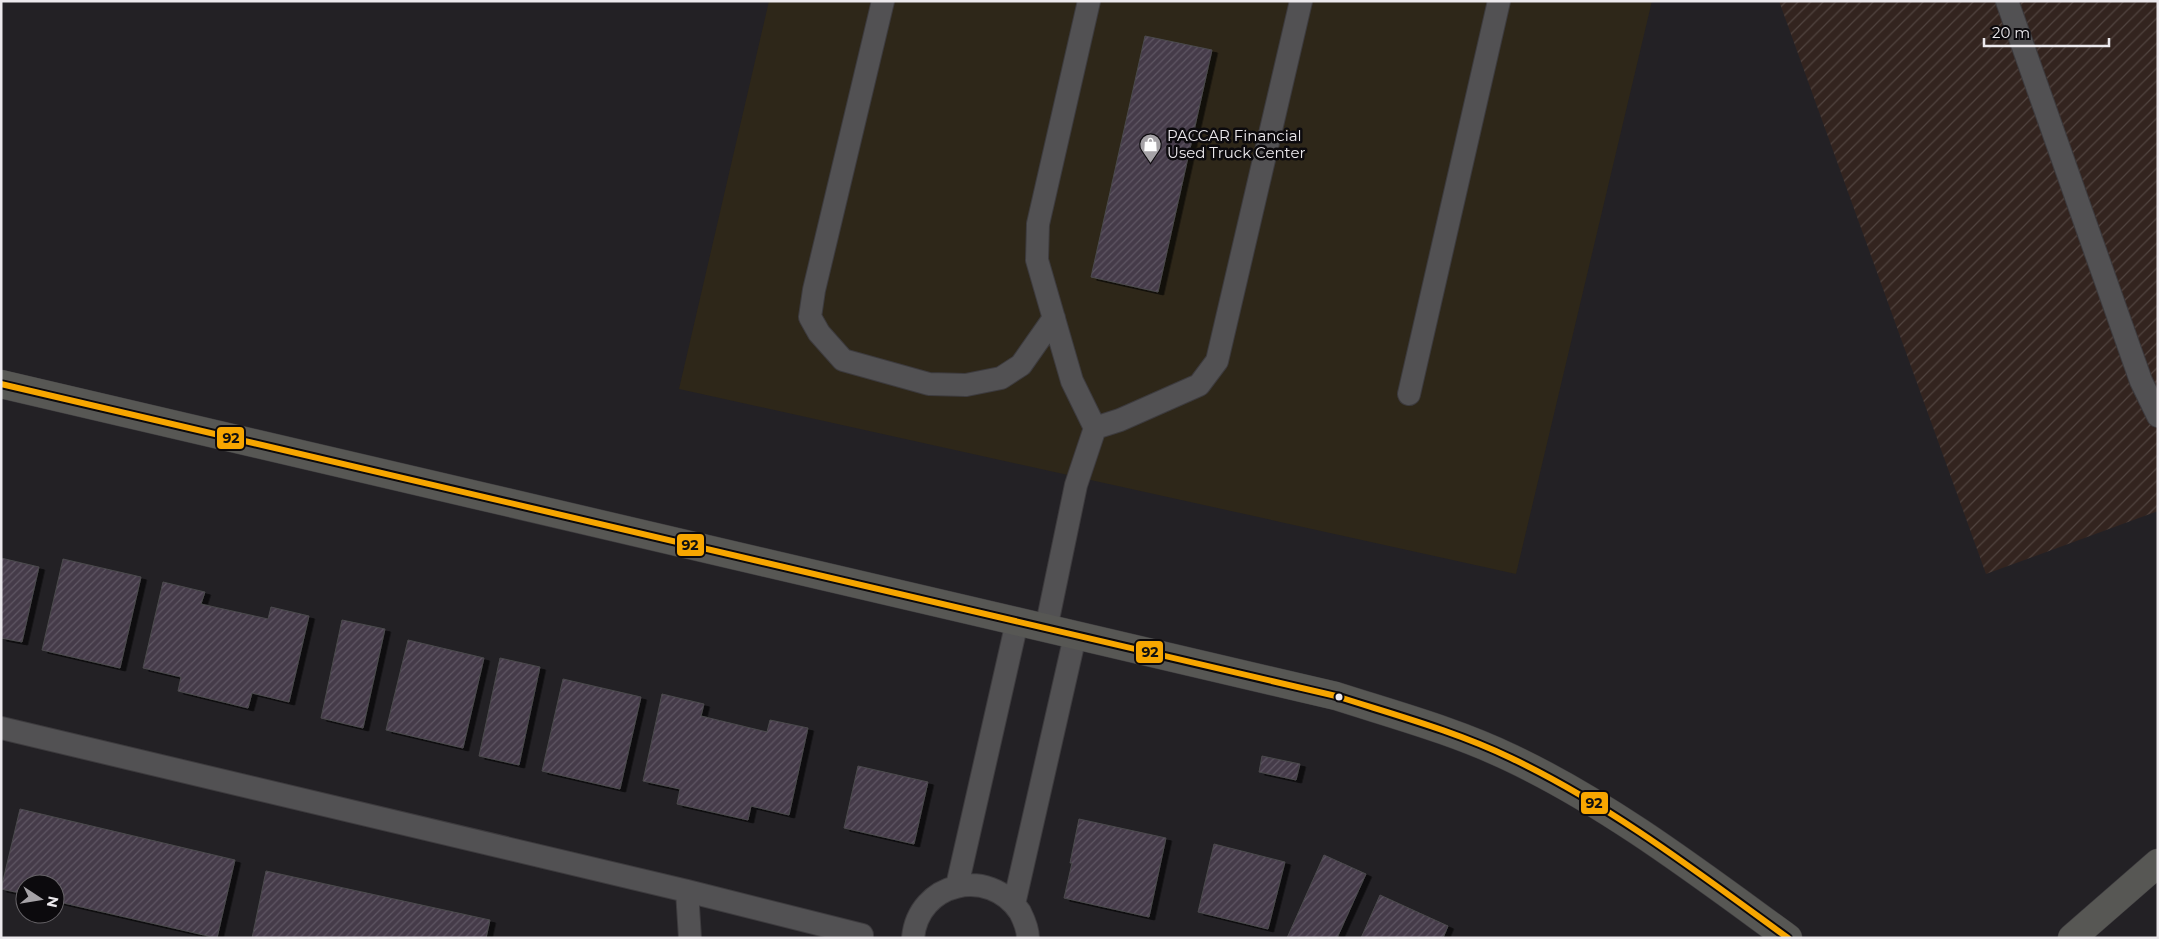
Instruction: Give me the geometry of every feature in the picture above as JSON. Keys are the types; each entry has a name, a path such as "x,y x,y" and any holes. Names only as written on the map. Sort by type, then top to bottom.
{"street":[{"path":"1,384 1336,696 1453,734 1511,758 1564,786 1666,849 1788,938"},
{"path":"2072,938 2158,863"}],"lane":[{"path":"883,1 814,290 810,317 819,333 843,360 929,384 966,385 1001,378 1021,366 1054,318"},
{"path":"1046,629 1076,485 1095,428 1072,380 1037,260 1038,224 1089,1"},
{"path":"1095,428 1120,420 1199,385 1217,361 1301,1"},
{"path":"1409,394 1499,1"},
{"path":"2007,1 2150,379 2158,416"},
{"path":"957,886 1017,622"},
{"path":"1014,904 1075,636"},
{"path":"1,728 687,891 862,935"},
{"path":"913,938 919,916 928,903 941,892 957,886 973,884 988,887 1002,894 1014,904 1023,918 1028,938"},
{"path":"687,891 690,938"}],"shaded area":[{"name":"PACCAR Financial Used Truck Center","path":"769,1 1652,1 1516,574 679,389"},
{"path":"1779,1 2158,1 2158,511 1986,574"}],"building":[{"name":"PACCAR Financial Used Truck Center","path":"1145,36 1212,50 1158,292 1091,277"},
{"path":"1,558 39,567 22,642 1,638"},
{"path":"63,559 141,577 120,668 42,650"},
{"path":"163,582 205,592 201,604 268,619 271,607 309,616 289,702 252,693 248,708 178,691 181,677 143,668"},
{"path":"342,620 385,629 363,728 321,718"},
{"path":"408,640 484,658 463,748 386,730"},
{"path":"500,658 540,667 519,765 479,756"},
{"path":"563,679 641,697 620,789 542,771"},
{"path":"662,694 704,704 701,716 767,732 770,720 808,728 789,815 751,806 748,820 677,804 680,789 643,781"},
{"path":"1262,756 1300,764 1296,780 1259,772"},
{"path":"858,766 928,782 914,844 844,828"},
{"path":"20,809 235,860 217,938 65,903 65,874 15,874 15,892 1,889"},
{"path":"1079,819 1166,838 1149,917 1064,898"},
{"path":"1214,844 1285,862 1268,929 1198,912"},
{"path":"1324,855 1366,874 1337,938 1287,938"},
{"path":"266,871 490,920 486,938 252,938"},
{"path":"1380,895 1448,926 1443,938 1361,938"}],"transit line":[{"name":"92","path":"1,384 1336,696 1425,724 1490,748 1548,777 1584,797 1654,842 1788,938"}],"place":[{"name":"PACCAR Financial Used Truck Center","path":"1151,164"}]}
